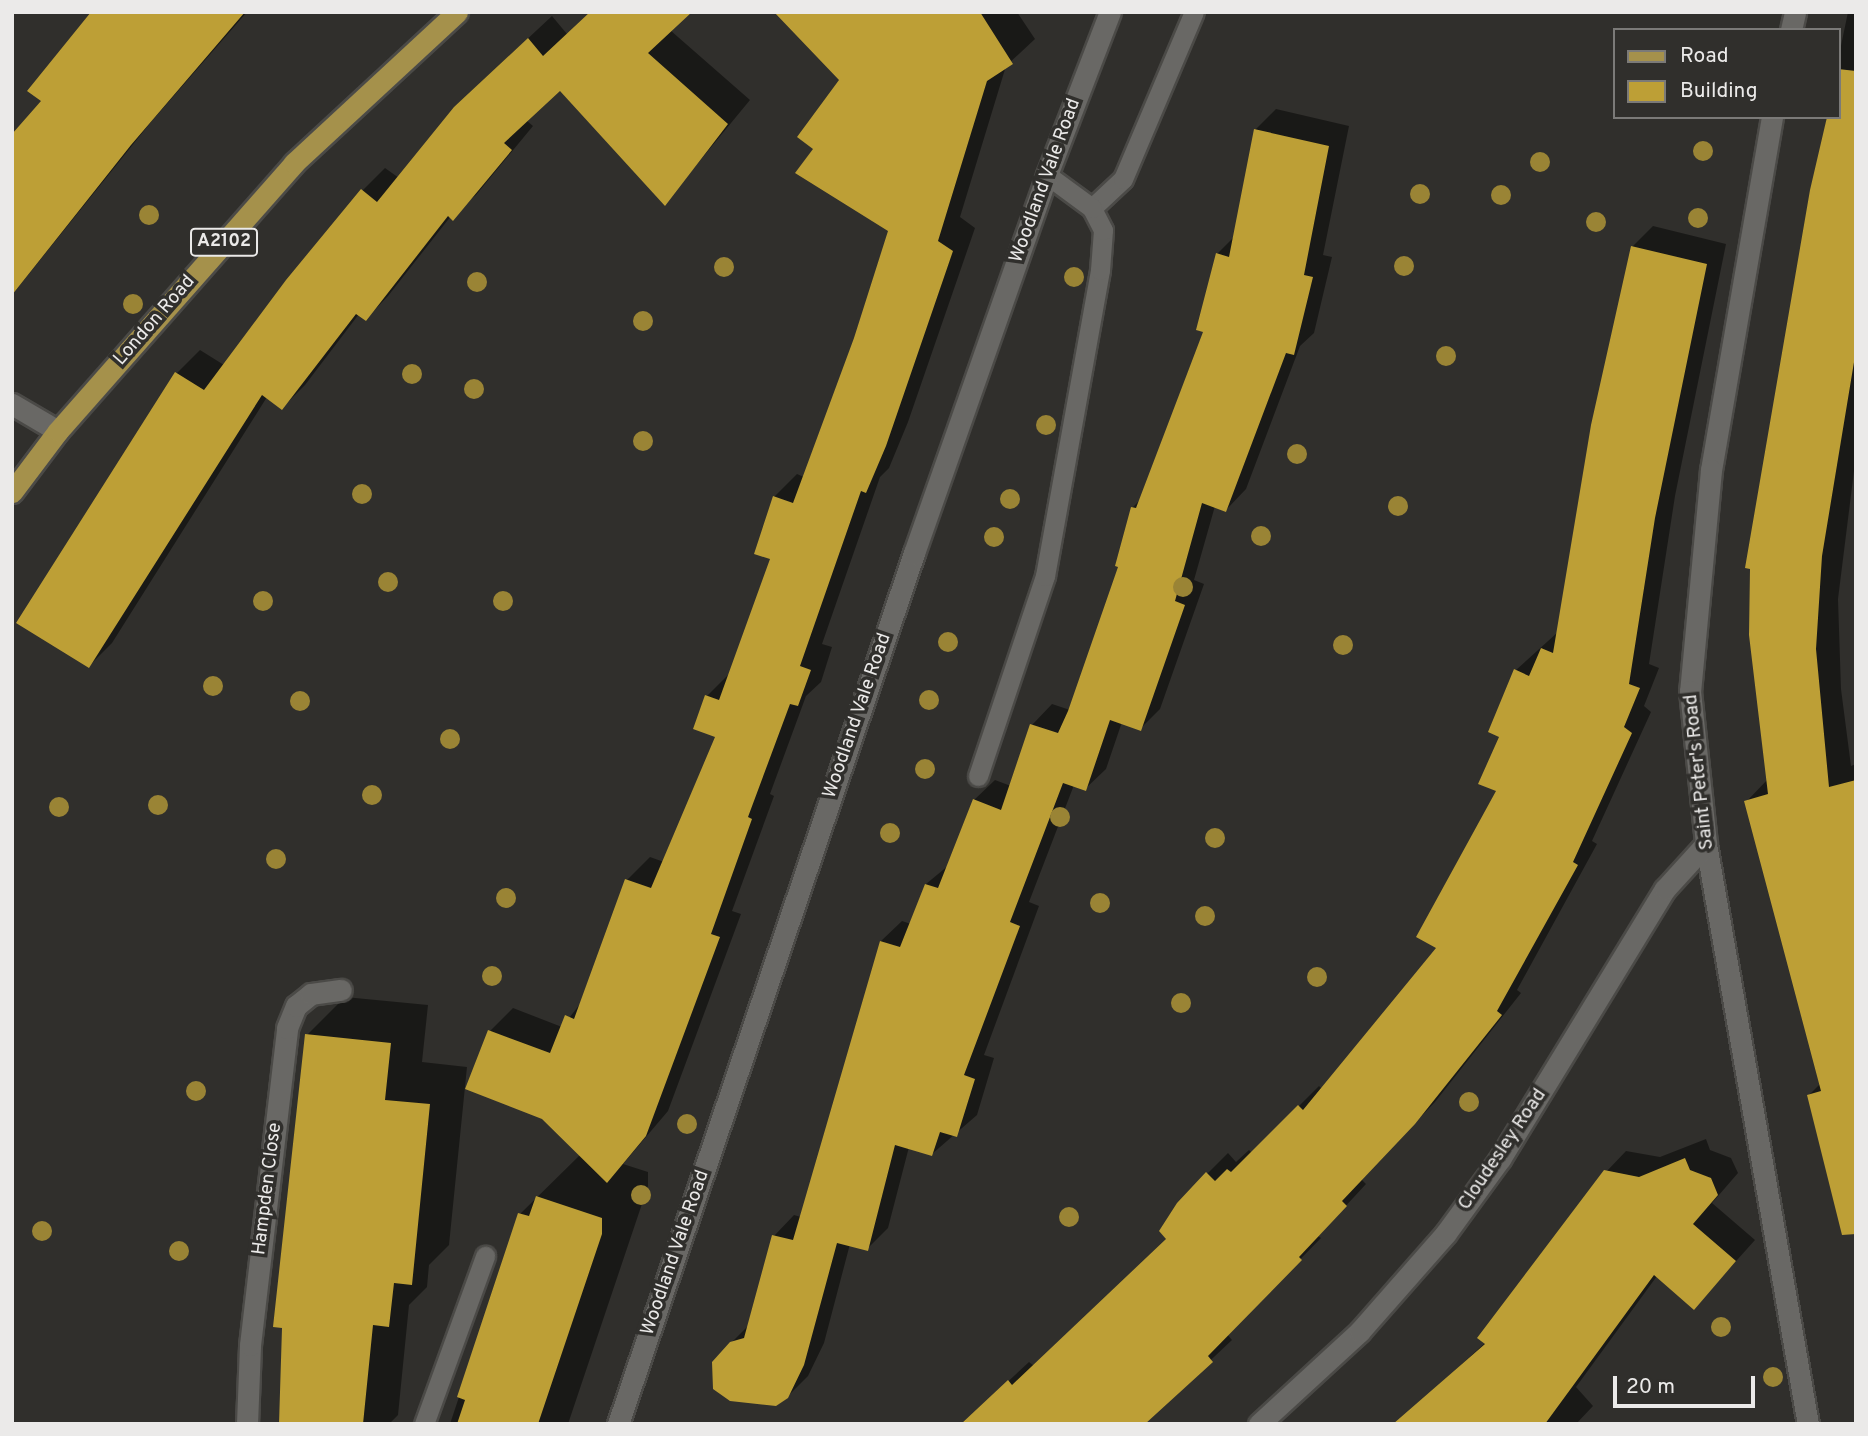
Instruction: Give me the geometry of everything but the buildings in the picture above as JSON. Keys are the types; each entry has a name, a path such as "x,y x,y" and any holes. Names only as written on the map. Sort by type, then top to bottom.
{"main road":[{"name":"London Road","path":"12,492 58,430 294,163 457,12"}],"street":[{"name":"Woodland Vale Road","path":"618,1424 1047,175 1110,12"},
{"name":"Saint Peter's Road","path":"1772,119 1711,470 1690,691 1706,844 1808,1424"},
{"path":"12,404 58,430"},
{"name":"Cloudesley Road","path":"1259,1424 1360,1331 1446,1233 1522,1125 1665,889 1706,844"},
{"name":"Hampden Close","path":"247,1424 250,1345 287,1028 296,1006 311,994 341,990"}],"lane":[{"path":"1092,208 1123,179 1195,12"},
{"path":"978,776 1045,576 1100,270 1103,230 1092,208 1047,175"},
{"path":"424,1424 485,1256"}]}
